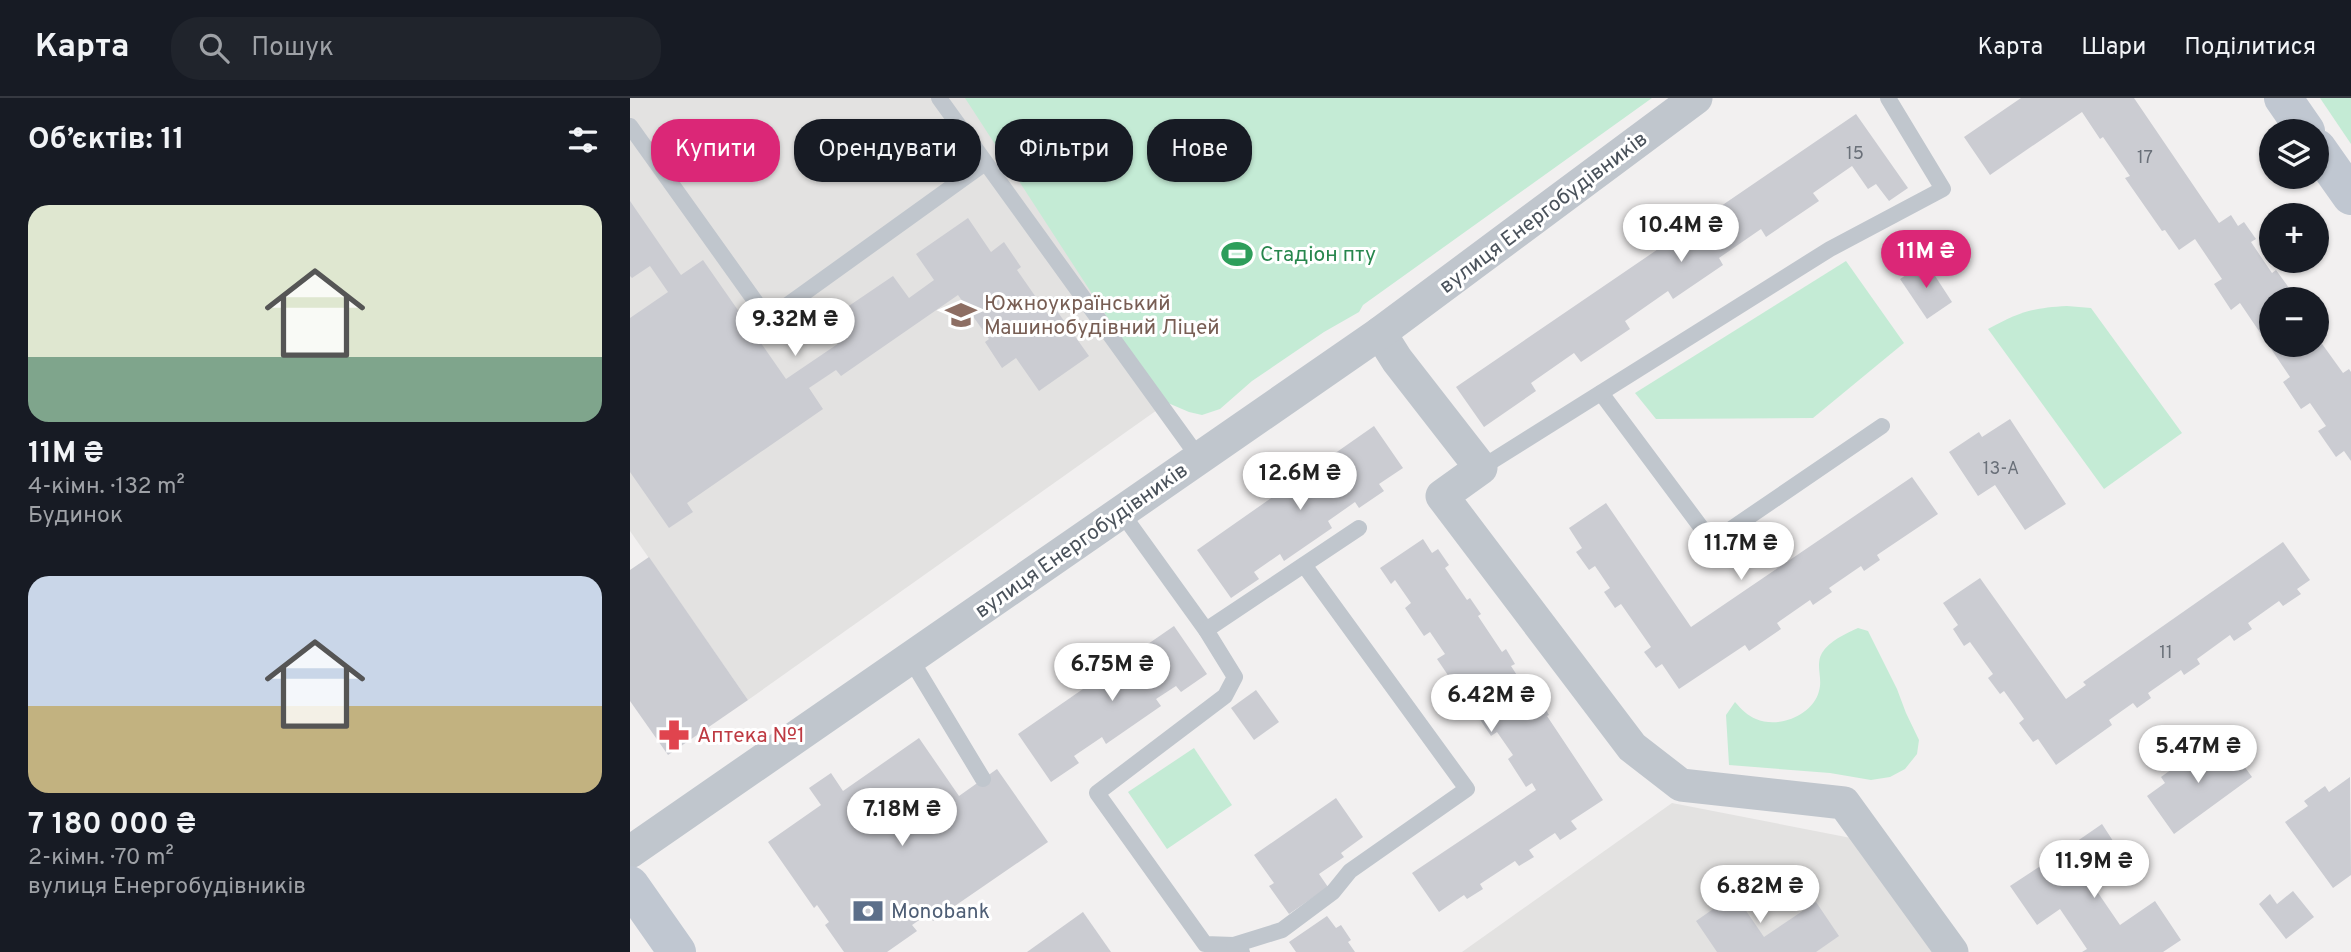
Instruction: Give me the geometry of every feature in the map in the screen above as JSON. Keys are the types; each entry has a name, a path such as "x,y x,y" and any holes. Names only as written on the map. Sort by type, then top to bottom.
{"street":[{"name":"вулиця Енергобудівників","path":"630,852 1380,333 1694,98"},
{"path":"2283,98 2298,119"},
{"path":"2329,165 2351,196"},
{"path":"1380,333 1397,360 1481,468 1441,496 1632,747 1681,785 1844,803 1952,952"},
{"path":"630,885 677,952"}],"lane":[{"path":"939,98 1199,458"},
{"path":"1481,468 1830,249 1943,189 1888,98"},
{"path":"630,126 768,319 985,163"},
{"path":"1601,393 1712,542 1882,426"},
{"path":"1121,512 1206,630 1236,677 1225,696 1097,793 1199,948 1238,949 1282,930 1333,892 1350,871 1467,789 1304,565"},
{"path":"1206,630 1359,528"},
{"path":"910,658 983,779"}],"shaded area":[{"name":"Южноукраїнський Машинобудівний Ліцей","path":"630,98 1597,98 748,700 630,531"},
{"path":"1672,803 1851,838 1934,952 1462,952"}],"green space":[{"name":"Стадіон пту","path":"965,98 1652,98 1363,305 1359,312 1324,332 1252,381 1220,409 1202,415 1161,400 1020,182 1133,182 1133,119 995,119 995,144"},
{"path":"2320,98 2351,98 2351,144"},
{"path":"1846,261 1904,343 1813,418 1656,419 1635,393"},
{"path":"2067,306 2091,308 2182,433 2104,489 1988,329 2026,312"},
{"path":"1858,628 1868,631 1919,740 1917,754 1905,769 1890,777 1871,780 1830,773 1729,765 1726,715 1735,702 1750,716 1765,722 1794,718 1816,700 1822,653 1833,641"},
{"path":"1194,748 1232,805 1167,849 1128,792"}],"building":[{"path":"2021,98 2134,98 2219,223 2231,215 2238,226 2244,222 2256,239 2251,242 2259,254 2259,273 2278,273 2288,287 2259,287 2259,331 2240,303 2231,310 2214,284 2222,279 2195,239 2179,250 2165,230 2162,231 2125,178 2130,176 2082,112 1990,175 1964,137"},
{"path":"1856,114 1908,188 1889,201 1876,184 1868,189 1852,166 1813,193 1819,201 1766,237 1761,229 1719,258 1723,265 1673,299 1668,291 1625,321 1630,329 1581,362 1574,353 1531,383 1536,391 1484,427 1456,387"},
{"path":"630,201 681,275 703,260 786,379 848,337 834,316 893,276 909,298 934,280 916,254 968,218 991,252 1004,242 1021,267 1017,270 1049,316 1057,311 1089,356 1039,391 1016,358 1002,368 985,342 989,339 958,295 841,376 836,370 809,388 823,409 687,503 693,512 669,528 630,472 630,318 668,292 650,266 632,278 630,276"},
{"path":"1926,262 1952,302 1927,319 1900,279"},
{"path":"2329,354 2343,373 2349,369 2351,461 2344,451 2336,457 2318,431 2326,426 2310,403 2301,409 2283,382 2290,377 2276,357 2329,357"},
{"path":"2010,419 2066,504 2025,530 1995,485 1978,496 1949,452 1979,432 1982,437"},
{"path":"1374,426 1403,468 1379,484 1384,491 1359,508 1355,502 1328,521 1332,528 1284,561 1280,554 1254,572 1259,579 1231,598 1197,550"},
{"path":"1912,477 1938,514 1877,555 1880,560 1864,571 1861,566 1829,588 1832,592 1813,605 1810,600 1777,623 1781,629 1749,651 1745,645 1679,689 1662,664 1656,668 1644,652 1651,647 1621,604 1615,608 1604,592 1610,588 1595,566 1589,570 1576,552 1582,548 1569,528 1606,503 1691,627"},
{"path":"1423,539 1432,553 1438,549 1449,565 1445,568 1467,600 1470,598 1481,614 1478,616 1502,652 1506,649 1515,664 1511,666 1535,703 1540,700 1549,715 1547,716 1603,800 1571,821 1577,829 1560,840 1555,833 1529,850 1534,857 1519,866 1515,861 1480,884 1483,889 1467,899 1464,895 1439,912 1412,873 1536,790 1532,783 1526,787 1508,759 1513,755 1497,732 1491,736 1473,709 1479,705 1464,682 1456,687 1437,659 1445,654 1430,632 1424,636 1405,608 1411,603 1395,580 1391,584 1380,568"},
{"path":"2283,542 2310,580 2297,589 2301,594 2283,606 2279,601 2248,623 2252,629 2234,641 2230,635 2197,659 2200,664 2184,675 2181,670 2148,693 2151,698 2137,708 2133,703 2109,720 2112,725 2056,765 2038,739 2033,742 2019,723 2024,719 2004,691 2000,694 1988,678 1993,674 1970,642 1964,646 1953,629 1958,625 1943,603 1980,578 2066,699 2086,685 2083,682"},
{"path":"649,557 748,700 668,755 630,701 630,570"},
{"path":"1174,626 1207,674 1181,692 1176,686 1156,699 1161,706 1106,744 1102,737 1074,756 1079,763 1051,782 1018,734"},
{"path":"1256,690 1279,722 1254,740 1231,708"},
{"path":"919,738 959,796 997,769 1048,842 933,921 928,914 912,925 917,931 887,952 844,952 825,925 829,922 817,905 814,908 768,842 821,805 809,788 831,773 843,791"},
{"path":"2225,740 2252,777 2174,834 2147,796 2165,783 2161,777 2201,748 2205,754"},
{"path":"2350,777 2351,875 2333,888 2285,822 2308,806 2304,801 2325,786 2329,792"},
{"path":"1336,798 1363,837 1341,853 1344,857 1319,874 1328,887 1289,914 1269,886 1274,883 1254,855"},
{"path":"2102,824 2128,864 2094,887 2120,925 2155,901 2181,940 2163,952 2082,952 2087,949 2060,909 2037,925 2010,886 2042,865 2053,881 2071,869 2060,853"},
{"path":"1732,871 1747,892 1738,899 1764,937 1816,902 1839,936 1816,952 1717,952 1696,921 1716,907 1704,890"},
{"path":"2293,891 2314,917 2286,939 2259,904 2270,894 2277,904"},
{"path":"1083,912 1111,952 1027,952"},
{"path":"1327,916 1336,928 1341,925 1355,952 1296,952 1289,942"}],"place":[{"name":"Стадіон пту","path":"1237,254"},
{"name":"Южноукраїнський Машинобудівний Ліцей","path":"961,315"},
{"name":"Аптека №1","path":"674,735"},
{"name":"Monobank","path":"868,911"}]}
